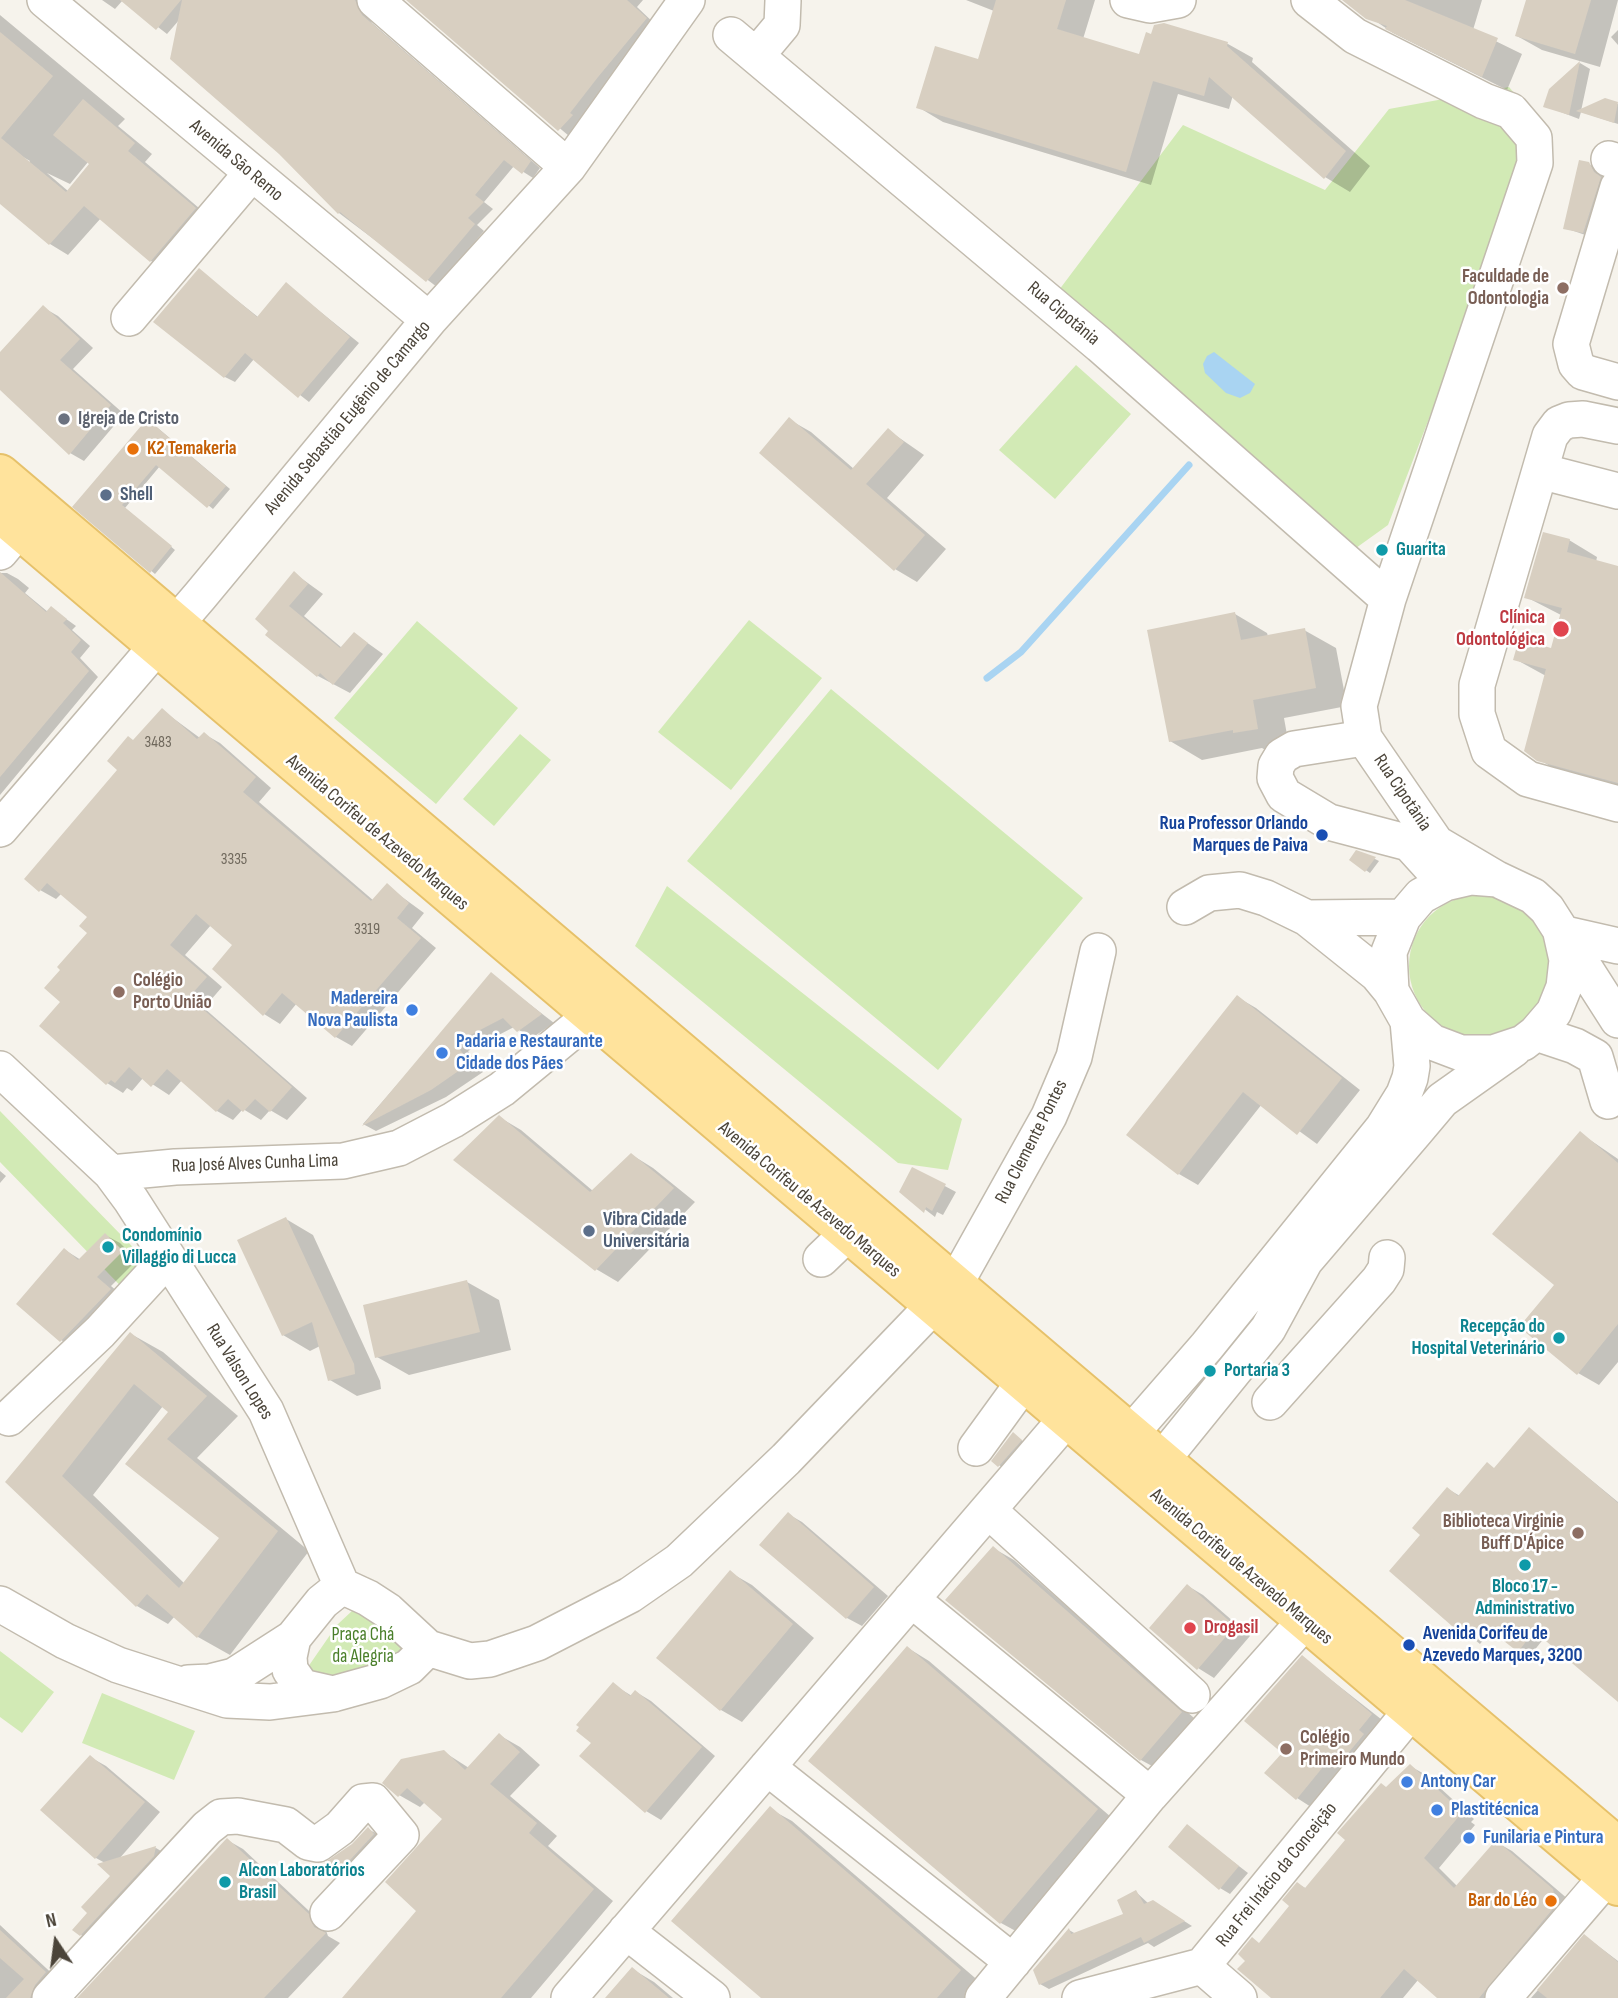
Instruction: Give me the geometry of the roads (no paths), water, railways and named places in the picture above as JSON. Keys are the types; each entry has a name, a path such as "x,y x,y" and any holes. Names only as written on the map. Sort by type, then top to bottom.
{"main road":[{"name":"Avenida Corifeu de Azevedo Marques","path":"0,474 14,525 167,635 743,1104 944,1295 1615,1868"},
{"name":"Avenida Corifeu de Azevedo Marques","path":"167,635 592,1015 848,1233 944,1295 1024,1382 1067,1419 1121,1445"},
{"path":"592,1015 599,1010 607,1010 722,1102 743,1104"},
{"name":"Avenida Corifeu de Azevedo Marques","path":"1153,1472 1305,1621 1419,1698"}],"street":[{"name":"Avenida São Remo","path":"45,0 429,320"},
{"path":"374,0 568,167"},
{"name":"Avenida Sebastião Eugênio de Camargo","path":"0,829 167,635 429,320 568,167 687,0"},
{"path":"1128,0 1150,5 1178,0"},
{"path":"1309,0 1355,36 1484,102 1511,111 1534,138 1535,163 1388,599 1359,706 1364,738"},
{"name":"Rua Cipotânia","path":"783,1 782,25 744,46 1100,345 1388,599"},
{"path":"1615,169 1571,344 1576,365 1583,372 1618,382"},
{"path":"129,318 251,174"},
{"path":"1618,426 1583,419 1559,424 1550,436 1476,685 1477,714 1489,751 1528,779 1618,804"},
{"path":"1540,471 1618,491"},
{"name":"Rua Cipotânia","path":"1445,883 1409,843 1329,822 1284,795 1275,778 1276,766 1282,756 1294,749 1364,738 1436,843 1497,879"},
{"path":"1385,836 1412,809"},
{"path":"1391,990 1389,952 1403,917 1422,897 1445,883 1471,877 1497,879 1533,896 1547,909 1561,933 1606,976 1618,1018"},
{"path":"1185,907 1209,894 1240,890 1307,918 1377,974 1391,990 1408,1021 1432,1042 1461,1054 1493,1054 1538,1029 1564,987 1567,960 1561,933"},
{"path":"1307,918 1403,917"},
{"path":"1561,933 1618,946"},
{"name":"Rua Clemente Pontes","path":"428,1647 470,1661 490,1659 537,1643 630,1595 679,1561 786,1459 944,1295 1054,1104 1074,1057 1098,951"},
{"path":"1153,1472 1268,1329 1305,1261 1442,1100 1606,976"},
{"name":"Rua José Alves Cunha Lima","path":"111,1173 175,1167 343,1161 399,1148 453,1120 502,1089 592,1015"},
{"path":"1121,1445 1207,1346 1383,1129 1404,1094 1410,1078 1412,1066 1408,1021"},
{"path":"1538,1029 1595,1057 1608,1101"},
{"path":"0,1069 111,1173"},
{"name":"Rua Valson Lopes","path":"111,1173 266,1411 342,1586"},
{"path":"821,1259 848,1233"},
{"path":"9,1418 100,1332 167,1259"},
{"path":"1270,1402 1363,1295"},
{"path":"976,1448 1024,1382"},
{"path":"569,1998 1067,1419"},
{"path":"988,1510 1192,1696"},
{"path":"0,1604 97,1655 174,1683 227,1700 270,1702 333,1694 390,1677 409,1667 428,1647 388,1611 342,1586 321,1602 293,1638 234,1676 210,1682 174,1683"},
{"path":"911,1599 1150,1796"},
{"path":"983,1998 1150,1796 1305,1621"},
{"path":"293,1638 289,1657 295,1679 302,1687 333,1694"},
{"name":"Rua Frei Inácio da Conceição","path":"1080,1998 1202,1966 1419,1698"},
{"path":"767,1767 1013,1962"},
{"path":"50,1998 221,1817 238,1816 286,1825 309,1842 318,1844 340,1828 363,1802 373,1801 401,1835 328,1913"},
{"path":"1503,1998 1615,1868"},
{"path":"625,1931 712,1998"},
{"path":"1202,1966 1239,1998"}],"water":[{"path":"1214,352 1255,384 1250,393 1240,398 1226,393 1205,373 1203,364 1207,356"}],"waterway":[{"path":"987,678 1021,652 1189,465"}],"place":[{"name":"Faculdade de Odontologia","path":"1563,288"},
{"name":"Igreja de Cristo","path":"64,419"},
{"name":"K2 Temakeria","path":"133,449"},
{"name":"Shell","path":"106,495"},
{"name":"Guarita","path":"1382,550"},
{"name":"Clínica Odontológica","path":"1561,629"},
{"name":"Rua Professor Orlando Marques de Paiva","path":"1322,835"},
{"name":"Colégio Porto União","path":"119,992"},
{"name":"Madereira Nova Paulista","path":"412,1010"},
{"name":"Padaria e Restaurante Cidade dos Pães","path":"442,1053"},
{"name":"Vibra Cidade Universitária","path":"589,1231"},
{"name":"Condomínio Villaggio di Lucca","path":"108,1247"},
{"name":"Recepção do Hospital Veterinário","path":"1559,1338"},
{"name":"Portaria 3","path":"1210,1371"},
{"name":"Biblioteca Virginie Buff D'Ápice","path":"1578,1533"},
{"name":"Bloco 17 - Administrativo","path":"1525,1565"},
{"name":"Drogasil","path":"1190,1628"},
{"name":"Avenida Corifeu de Azevedo Marques, 3200","path":"1409,1645"},
{"name":"Colégio Primeiro Mundo","path":"1286,1749"},
{"name":"Antony Car","path":"1407,1782"},
{"name":"Plastitécnica","path":"1437,1810"},
{"name":"Funilaria e Pintura","path":"1469,1838"},
{"name":"Alcon Laboratórios Brasil","path":"225,1882"},
{"name":"Bar do Léo","path":"1551,1901"}],"park label":[{"name":"Praça Chá da Alegria","path":"363,1646"}]}
